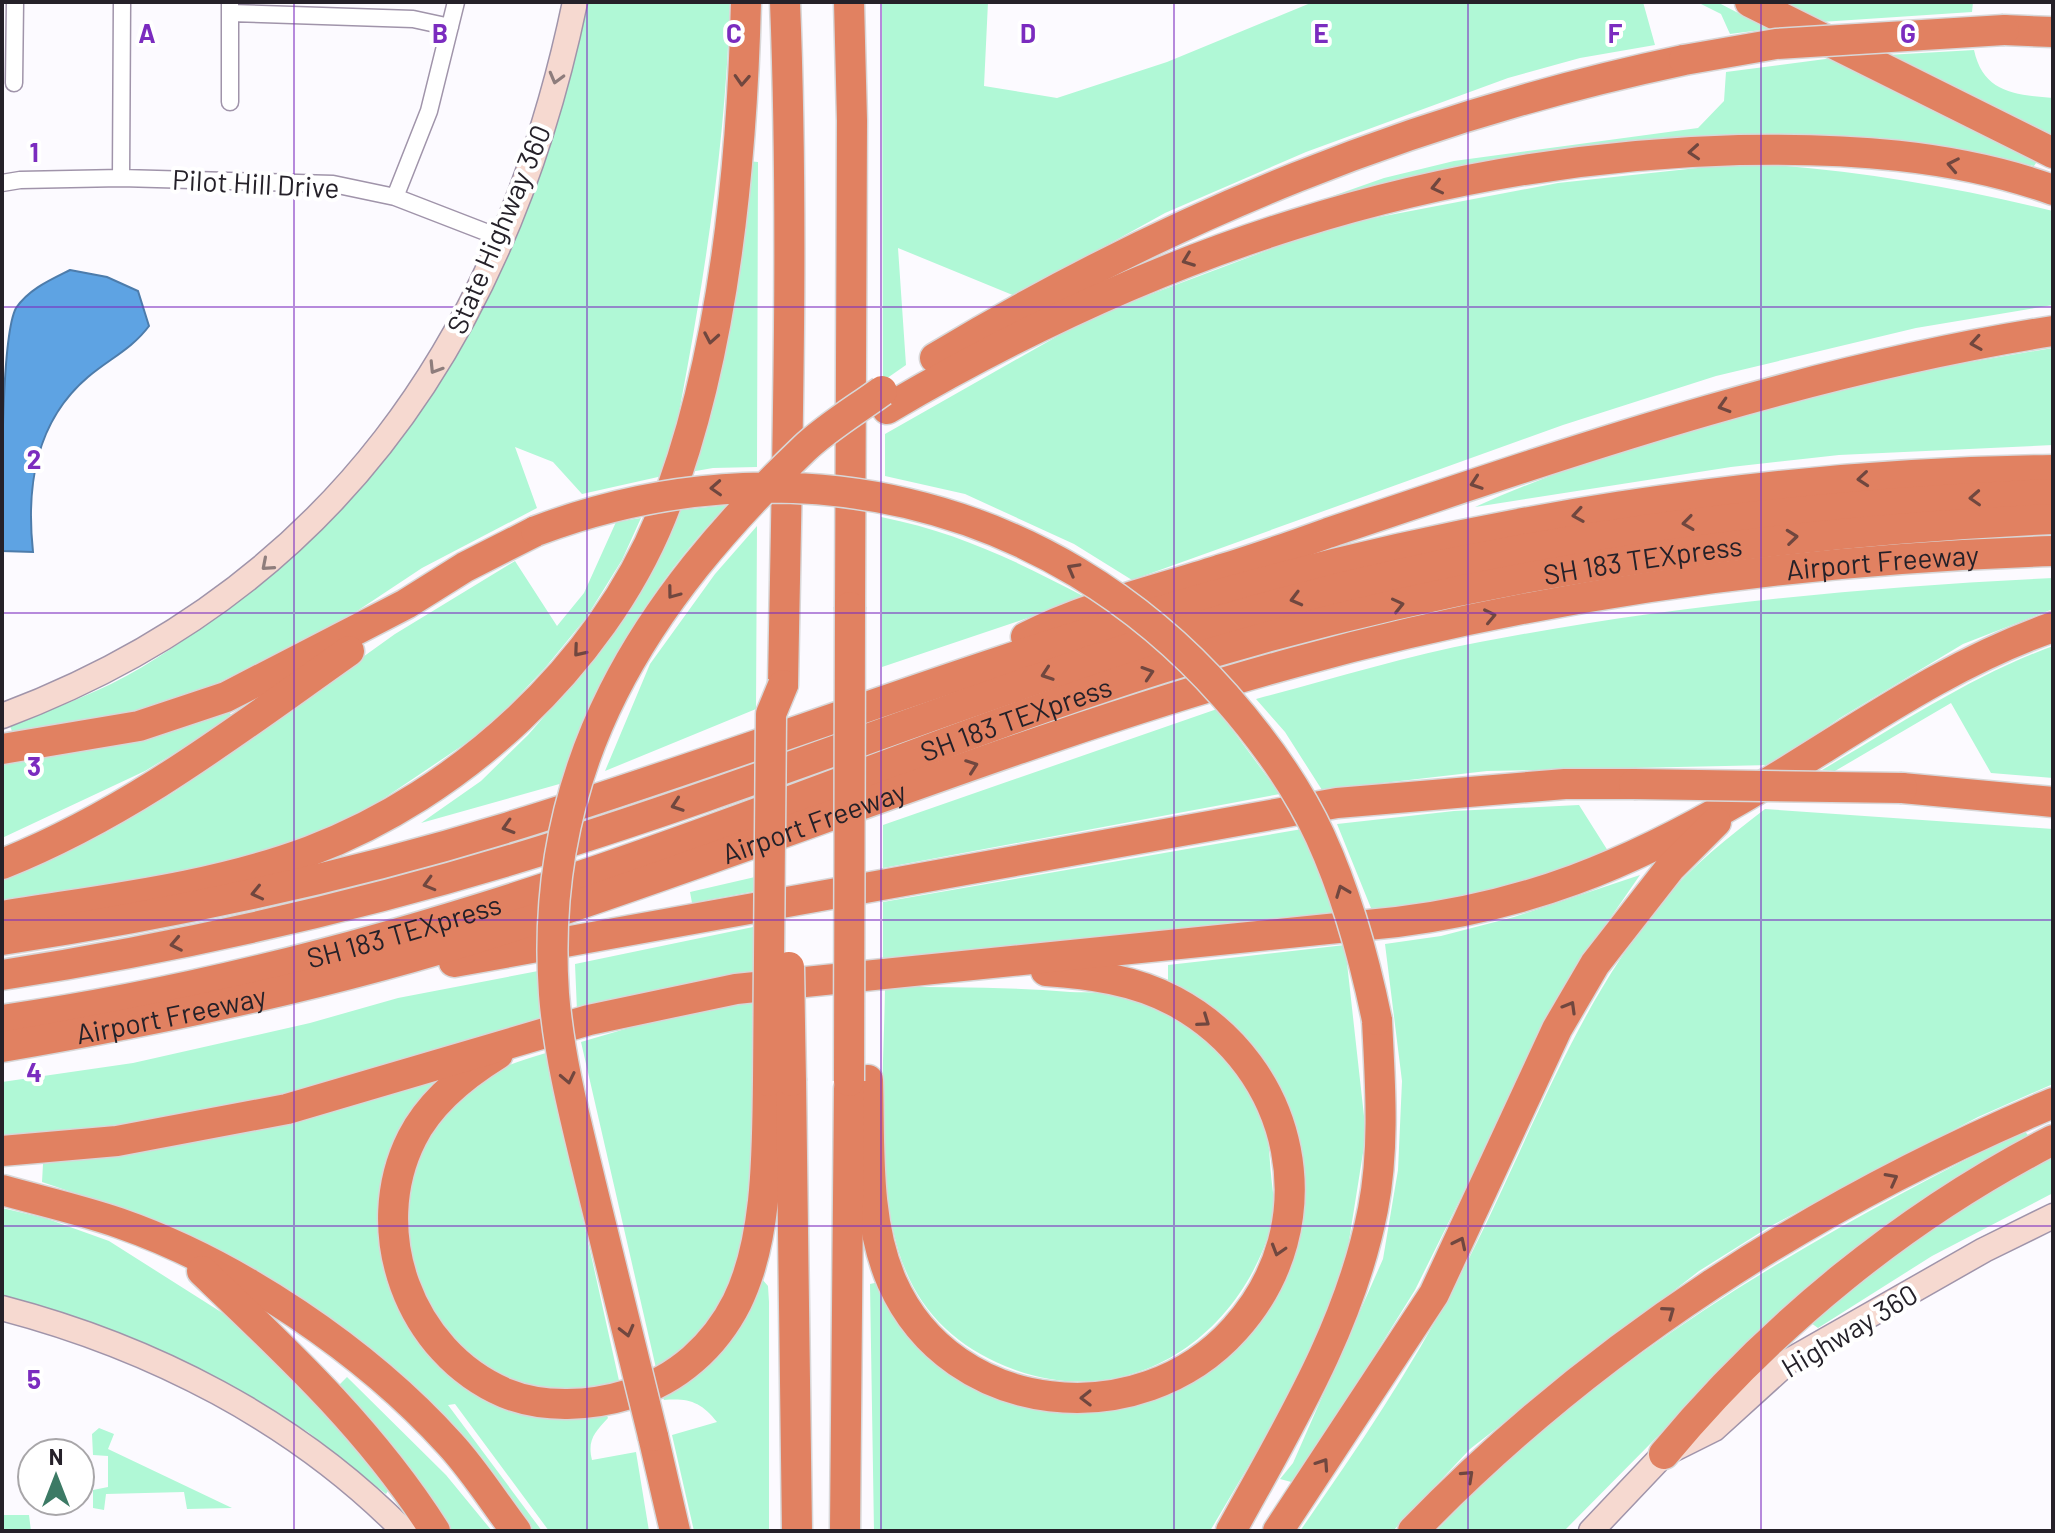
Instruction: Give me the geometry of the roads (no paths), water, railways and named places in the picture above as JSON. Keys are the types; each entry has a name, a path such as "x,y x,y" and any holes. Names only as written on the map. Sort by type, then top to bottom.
{"highway":[{"path":"2,916 188,886 314,849 420,795 483,750 537,701 587,641 627,585 660,520 685,453 704,374 727,231 740,110 746,2"},
{"path":"785,2 789,115 790,420 783,685 780,1081 797,1531"},
{"path":"849,2 852,121 849,926 858,1081 874,1214 891,1280 920,1328 962,1367 987,1381 1022,1392 1062,1398 1122,1395 1146,1389 1196,1364 1237,1326 1274,1265 1290,1197 1283,1128 1261,1078 1212,1025 1174,1001 1136,984 1084,974 960,967"},
{"path":"1750,2 2053,153"},
{"path":"1001,332 1137,248 1308,170 1502,103 1684,60 1776,44 2004,30 2053,32"},
{"path":"675,1531 583,1148 558,1029 553,967 558,881 568,820 585,760 603,711 638,645 701,557 806,447 882,391 1001,332 1149,275 1269,230 1373,202 1533,168 1703,151 1808,150 1947,163 2053,190"},
{"path":"932,683 1079,613 1234,565 1545,459 1760,395 1949,347 2053,331"},
{"path":"2,940 200,906 435,849 574,807 932,683 1199,600 1489,530 1782,487 1880,478 2053,470"},
{"path":"2,749 139,726 200,707 272,675 536,531 588,512 641,498 708,488 779,486 847,491 911,503 978,523 1096,581 1199,666 1247,720 1288,777 1319,834 1345,897 1366,966 1377,1020 1382,1103 1373,1208 1345,1310 1310,1390 1231,1531"},
{"name":"SH 183 TEXpress","path":"2,975 195,940 393,894 553,847 1050,673 1229,618 1461,561 1716,519 1892,502 2053,494"},
{"name":"SH 183 TEXpress","path":"2,1020 193,985 468,913 604,868 1052,704 1297,629 1516,579 1678,552 1887,528 2053,519"},
{"name":"Airport Freeway","path":"2,1047 144,1022 298,988 499,931 1109,718 1346,648 1533,607 1671,584 1875,560 2053,551"},
{"path":"2,864 48,846 126,805 187,767 370,636 406,604"},
{"path":"2,1151 117,1141 287,1109 527,1037 660,1003 736,989 1459,914 1575,883 1737,801 1887,709 1962,668 2053,627"},
{"path":"298,988 1337,803 1550,784 1902,788 2053,802"},
{"path":"1959,792 2053,791"},
{"path":"1278,1531 1434,1294 1557,1029 1595,964 1670,868 1737,801"},
{"path":"527,1037 458,1082 429,1112 412,1137 399,1171 392,1205 392,1232 407,1294 433,1335 476,1376 506,1393 539,1401 605,1402 673,1378 717,1333 737,1302 753,1260 780,1081"},
{"path":"845,1531 858,1081"},
{"path":"1413,1531 1531,1417 1699,1291 1933,1157 2053,1103"},
{"path":"1664,1454 1693,1419 1802,1312 1871,1256 1930,1211 2053,1140"},
{"path":"2,1190 120,1223 177,1247 245,1282 308,1323 399,1395 450,1444 516,1531"},
{"path":"177,1247 311,1375 369,1438 435,1531"},
{"path":"656,1531 665,1488"}],"main road":[{"name":"State Highway 360","path":"2,716 50,698 179,630 264,568 341,494 407,415 463,324 501,238 542,129 575,2"},
{"name":"Highway 360","path":"1591,1531 1664,1454 1714,1429 1789,1361 1984,1250 2053,1216"},
{"path":"2,1308 98,1337 242,1406 311,1448 369,1495 404,1531"}],"street":[{"path":"121,178 122,2"},
{"path":"395,197 429,111 456,2"},
{"path":"230,102 230,8 413,19 450,27"},
{"path":"11,12 14,83"},
{"name":"Pilot Hill Drive","path":"2,183 121,178 333,184 395,197 501,238"},
{"path":"2,706 50,698"}],"water":[{"path":"70,270 107,277 138,291 149,326 128,347 88,377 56,414 45,435 33,480 33,552 2,551 3,424 11,325 16,308 27,295"}]}
